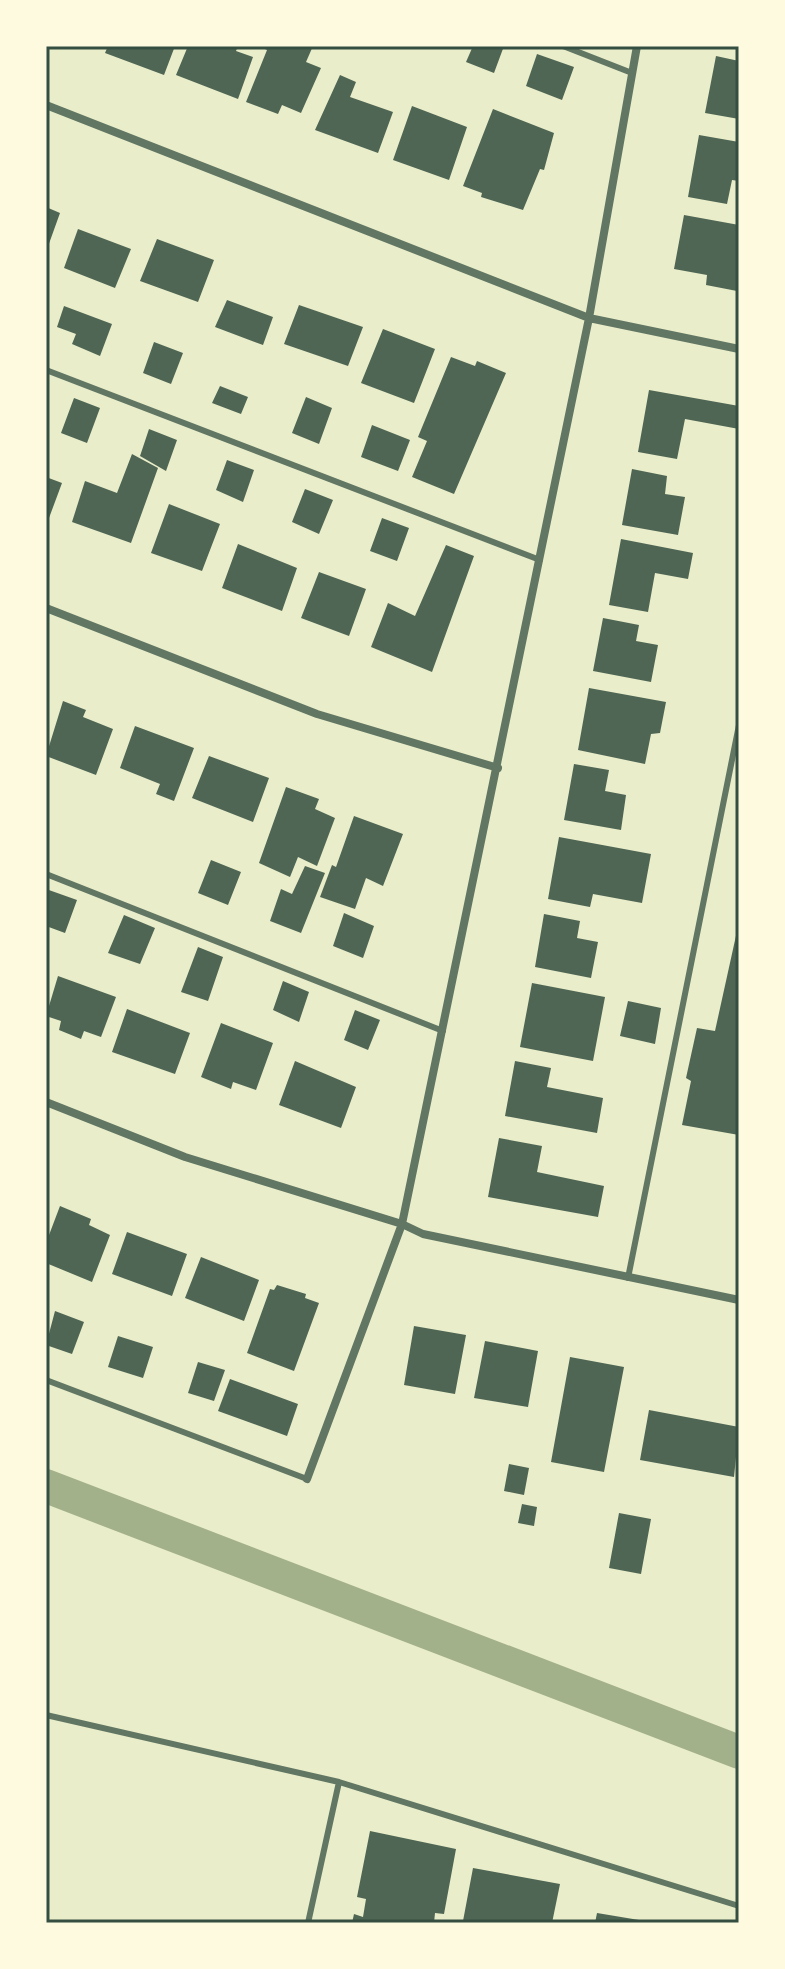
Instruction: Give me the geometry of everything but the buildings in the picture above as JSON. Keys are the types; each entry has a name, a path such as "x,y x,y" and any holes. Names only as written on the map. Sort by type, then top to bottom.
{"street":[{"path":"307,1479 402,1224 589,318 637,46"},
{"path":"46,105 589,318 739,349"},
{"path":"46,608 317,714 498,768"},
{"path":"46,1102 185,1157 445,1240 739,1300"}],"lane":[{"path":"563,46 632,73"},
{"path":"46,370 540,560"},
{"path":"628,1278 739,725"},
{"path":"46,874 443,1031"},
{"path":"46,1380 307,1479"},
{"path":"46,1715 339,1782 739,1906"},
{"path":"308,1923 339,1782"}],"waterway":[{"path":"46,1486 739,1752"}]}
